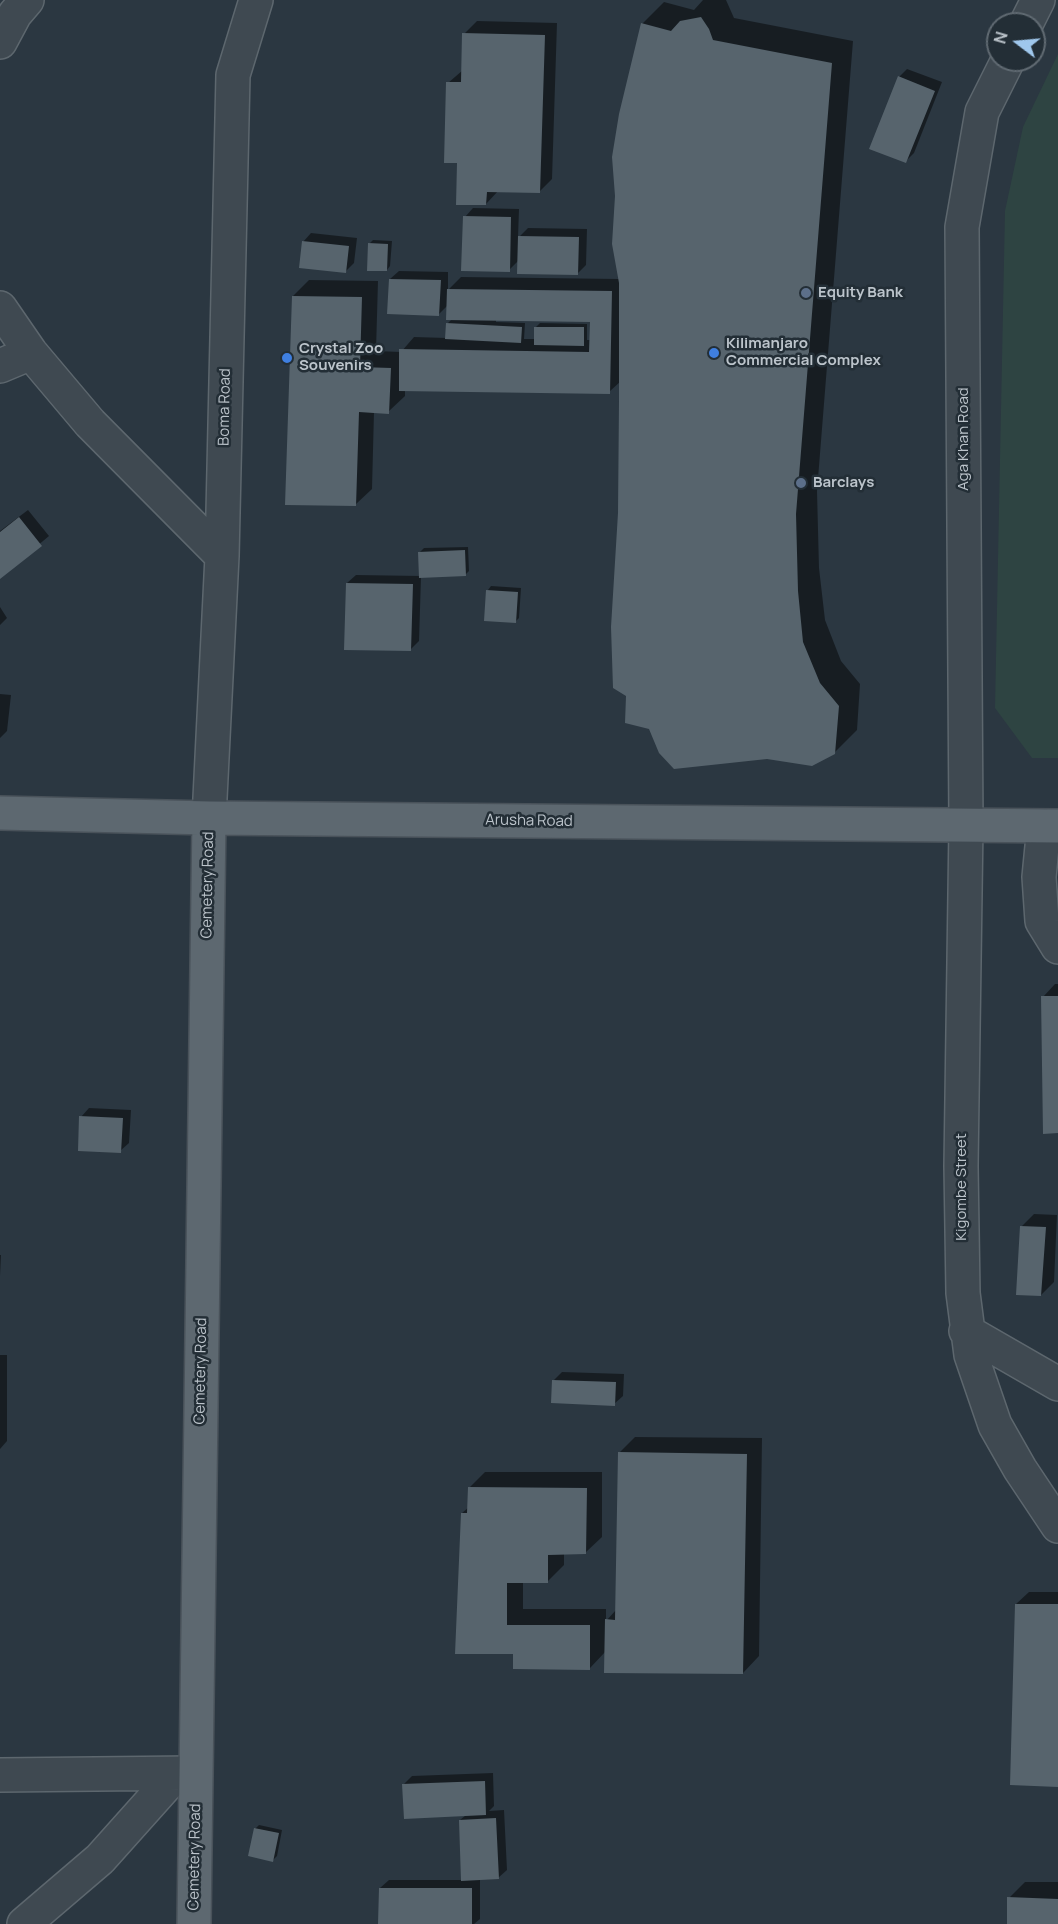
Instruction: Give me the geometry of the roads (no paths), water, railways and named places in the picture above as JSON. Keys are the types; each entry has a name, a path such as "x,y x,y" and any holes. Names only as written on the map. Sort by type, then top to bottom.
{"main road":[{"name":"Arusha Road","path":"0,813 210,818 1051,826"},
{"name":"Cemetery Road","path":"194,1924 186,1774 210,818"}],"street":[{"path":"0,42 15,14 27,0"},
{"name":"Boma Road","path":"210,818 222,556 233,75 256,0"},
{"name":"Aga Khan Road","path":"966,825 962,227 982,112 1002,72"},
{"path":"0,308 30,353 90,423 222,556"},
{"path":"0,366 30,353"},
{"name":"Kigombe Street","path":"966,825 962,1166 966,1331 981,1392 995,1425 1020,1469 1058,1526"},
{"path":"1051,826 1040,878 1042,921 1058,948"},
{"path":"966,1331 1058,1384"},
{"path":"0,1775 186,1774"},
{"path":"24,1924 100,1859 186,1774"}],"place":[{"name":"Equity Bank","path":"806,293"},
{"name":"Kilimanjaro Commercial Complex","path":"714,353"},
{"name":"Crystal Zoo Souvenirs","path":"287,358"},
{"name":"Barclays","path":"801,483"}]}
